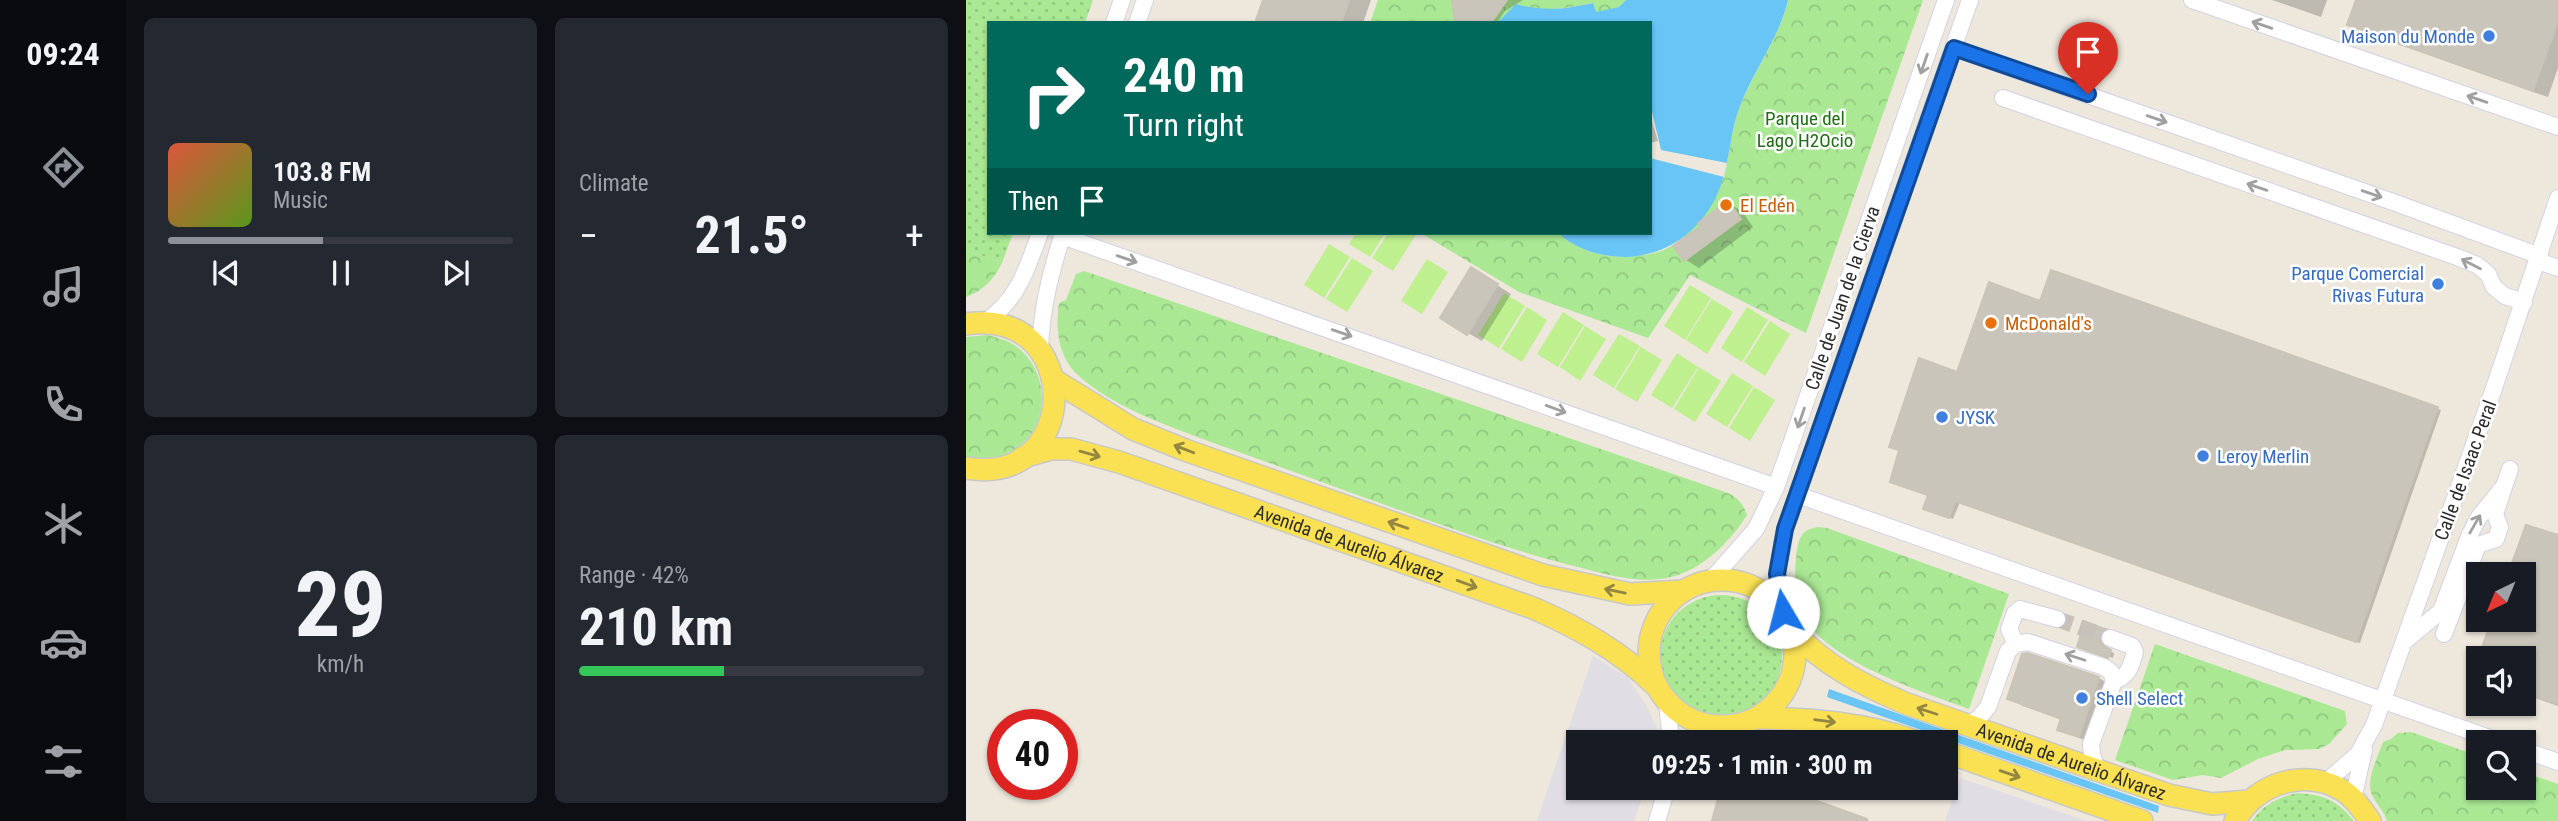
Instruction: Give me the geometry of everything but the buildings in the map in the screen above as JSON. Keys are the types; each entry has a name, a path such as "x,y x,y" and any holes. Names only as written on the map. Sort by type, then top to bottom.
{"main road":[{"path":"975,323 1013,329 1026,337 1040,351 1054,380 1055,402 1049,427 1039,443 1023,457"},
{"name":"Avenida de Aurelio Álvarez","path":"1054,380 1087,403 1146,435 1543,575 1629,594 1683,591"},
{"name":"Avenida de Aurelio Álvarez","path":"971,473 1005,467 1023,457 1051,449 1072,449 1119,462 1533,608 1573,626 1613,649 1636,666 1662,694"},
{"path":"1757,719 1775,705 1793,676 1795,651 1787,621 1768,595 1746,584 1710,581 1683,591 1666,606 1653,627 1649,662 1662,694 1679,713 1693,721 1730,727 1757,719 1808,719 1873,730"},
{"name":"Avenida de Aurelio Álvarez","path":"1787,621 1808,648 1826,662 1879,693 2179,798 2212,804 2249,801"},
{"name":"Avenida de Aurelio Álvarez","path":"1958,756 2142,821"},
{"path":"2235,821 2249,801 2266,789 2285,782 2305,780 2325,783 2344,792 2370,821"}],"street":[{"path":"1115,21 1122,0"},
{"path":"1138,21 1145,0"},
{"name":"Calle de Juan de la Cierva","path":"1710,581 1756,529 1776,486 1946,0"},
{"name":"Calle de Juan de la Cierva","path":"1787,621 1777,574 1785,529 1970,0"},
{"path":"2192,0 2558,127"},
{"path":"1954,48 2539,258 2558,268"},
{"path":"2003,98 2457,257 2477,265 2488,274 2494,287 2505,296 2524,302"},
{"name":"Calle de Isaac Peral","path":"2353,799 2367,741 2524,302 2558,198"},
{"path":"975,323 1009,302 1023,277 1039,235"},
{"path":"1040,351 1045,295 1063,235"},
{"path":"1066,235 1776,486"},
{"path":"2444,634 2478,545 2496,539 2500,527 2495,514 2510,469"},
{"path":"2404,642 2441,611 2470,534 2479,517 2504,485"},
{"path":"1798,495 2468,730"},
{"path":"2016,644 2009,629 2015,613 2020,609 2057,619"},
{"path":"2110,638 2132,646 2135,652 2131,669 2124,678 2114,681"},
{"path":"1969,724 1979,718 1988,707 2008,651 2016,644 2028,642 2104,667 2111,672 2114,681 2091,744 2097,769"},
{"path":"1662,694 1669,730"},
{"path":"1725,730 1730,727"},
{"name":"Calle de Isaac Peral","path":"2325,783 2358,754 2367,741"},
{"path":"2536,754 2558,762"},
{"path":"1657,821 1664,800"}],"shaded area":[{"path":"1593,656 1627,677 1646,705 1657,730 1568,730"},
{"path":"1566,736 1566,800 1642,800 1634,821 1537,821"},
{"path":"1960,778 2087,821 1945,821 1952,800 1958,800"}],"green space":[{"path":"966,0 1093,0 1086,21 987,21 987,235 1012,235 1002,263 966,250"},
{"path":"1378,0 1626,0 1620,7 1595,13 1592,3 1554,9 1516,5 1499,21 1371,21"},
{"name":"Parque del Lago H2Ocio","path":"1788,0 1923,0 1806,333 1690,275 1648,338 1519,292 1424,235 1560,235 1581,248 1617,257 1646,255 1669,248 1698,222 1719,189 1740,106"},
{"path":"1355,235 1384,235 1370,257 1349,244"},
{"path":"1387,235 1416,235 1393,271 1372,258"},
{"path":"1329,244 1350,257 1324,298 1304,285"},
{"path":"966,250 1002,263 987,284 966,297"},
{"path":"1352,258 1373,271 1347,312 1326,299"},
{"path":"1427,259 1448,272 1422,314 1401,301"},
{"path":"1084,271 1732,495 1741,503 1747,515 1721,547 1687,572 1660,579 1630,579 1591,571 1498,544 1211,442 1159,422 1108,397 1079,376 1066,360 1058,333 1059,303 1066,300 1076,274"},
{"path":"1690,285 1711,298 1685,340 1664,326"},
{"path":"1504,293 1525,306 1499,348 1478,335"},
{"path":"1712,299 1733,312 1707,354 1686,340"},
{"path":"1527,307 1547,320 1522,362 1501,349"},
{"path":"1747,307 1768,320 1742,362 1721,348"},
{"path":"1563,312 1584,325 1558,367 1537,354"},
{"path":"1770,321 1790,334 1765,376 1744,362"},
{"path":"1585,326 1606,339 1580,381 1560,367"},
{"path":"1619,334 1640,346 1614,388 1593,375"},
{"path":"988,335 1009,342 1024,353 1034,367 1042,400 1032,433 1020,446 1004,455 985,459 966,457 966,337"},
{"path":"1641,347 1662,360 1637,402 1615,389"},
{"path":"1677,353 1698,367 1672,408 1651,395"},
{"path":"1699,367 1721,381 1695,422 1674,409"},
{"path":"1732,373 1753,386 1727,427 1706,414"},
{"path":"1754,387 1775,400 1750,441 1729,428"},
{"path":"1819,527 2009,594 1969,709 1879,674 1834,649 1817,634 1806,619 1800,604 1795,573 1801,536 1808,530"},
{"path":"1721,595 1744,600 1764,613 1777,633 1782,656 1777,679 1764,699 1744,712 1721,717 1698,712 1678,699 1665,679 1660,656 1665,633 1678,613 1698,600"},
{"path":"2155,644 2345,711 2347,724 2329,744 2319,749 2285,750 2258,759 2221,778 2203,775 2173,780 2115,760"},
{"path":"2411,732 2466,752 2466,800 2536,800 2536,776 2558,784 2558,821 2387,821 2373,797 2370,784 2383,742 2398,733"},
{"path":"2297,793 2330,800 2354,821 2252,821 2261,810 2272,803"}],"water":[{"path":"1626,0 1788,0 1779,27 1740,106 1723,179 1709,210 1699,223 1674,243 1643,255 1626,257 1590,251 1561,235 1652,235 1652,21 1499,21 1516,4 1554,9 1593,3 1596,12 1619,7"},
{"path":"1829,689 1945,730 1921,730 1827,697"},
{"path":"1958,735 2159,806 2158,813 1958,743"}],"pier":[{"path":"1652,112 1661,150 1727,163 1724,177 1652,159"}],"tunnel":[{"path":"2057,619 2110,638"}],"place":[{"name":"Maison du Monde","path":"2489,36"},
{"name":"El Edén","path":"1726,205"},
{"name":"Parque Comercial Rivas Futura","path":"2438,284"},
{"name":"McDonald's","path":"1991,323"},
{"name":"JYSK","path":"1942,417"},
{"name":"Leroy Merlin","path":"2203,456"},
{"name":"Shell Select","path":"2082,698"}],"route":[{"path":"1783,612 1777,574 1785,529 1954,48 2088,94"}]}
